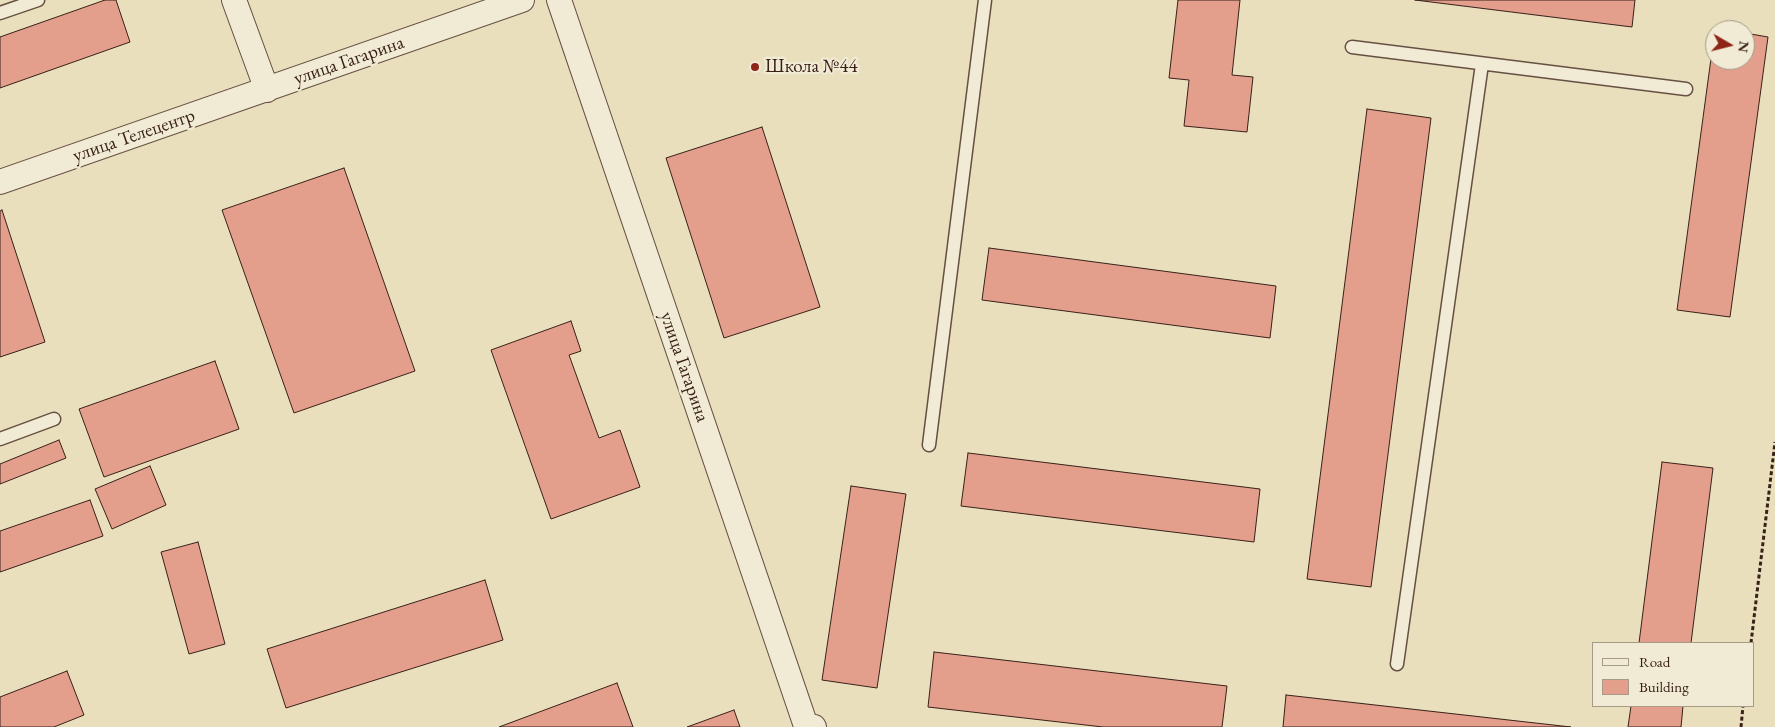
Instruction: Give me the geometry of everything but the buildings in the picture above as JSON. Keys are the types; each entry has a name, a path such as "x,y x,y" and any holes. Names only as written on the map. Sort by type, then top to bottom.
{"street":[{"path":"234,0 267,90"},
{"name":"улица Гагарина","path":"267,90 522,0"},
{"name":"улица Гагарина","path":"559,0 806,726 814,727"},
{"name":"улица Телецентр","path":"0,182 267,90"}],"lane":[{"path":"0,13 38,0"},
{"path":"928,445 985,0"},
{"path":"1352,47 1686,89"},
{"path":"1397,664 1482,64"},
{"path":"0,439 54,419"}],"path":[{"path":"1751,642 1775,442"},
{"path":"1741,727 1744,707"}],"place":[{"name":"Школа №44","path":"755,67"}]}
